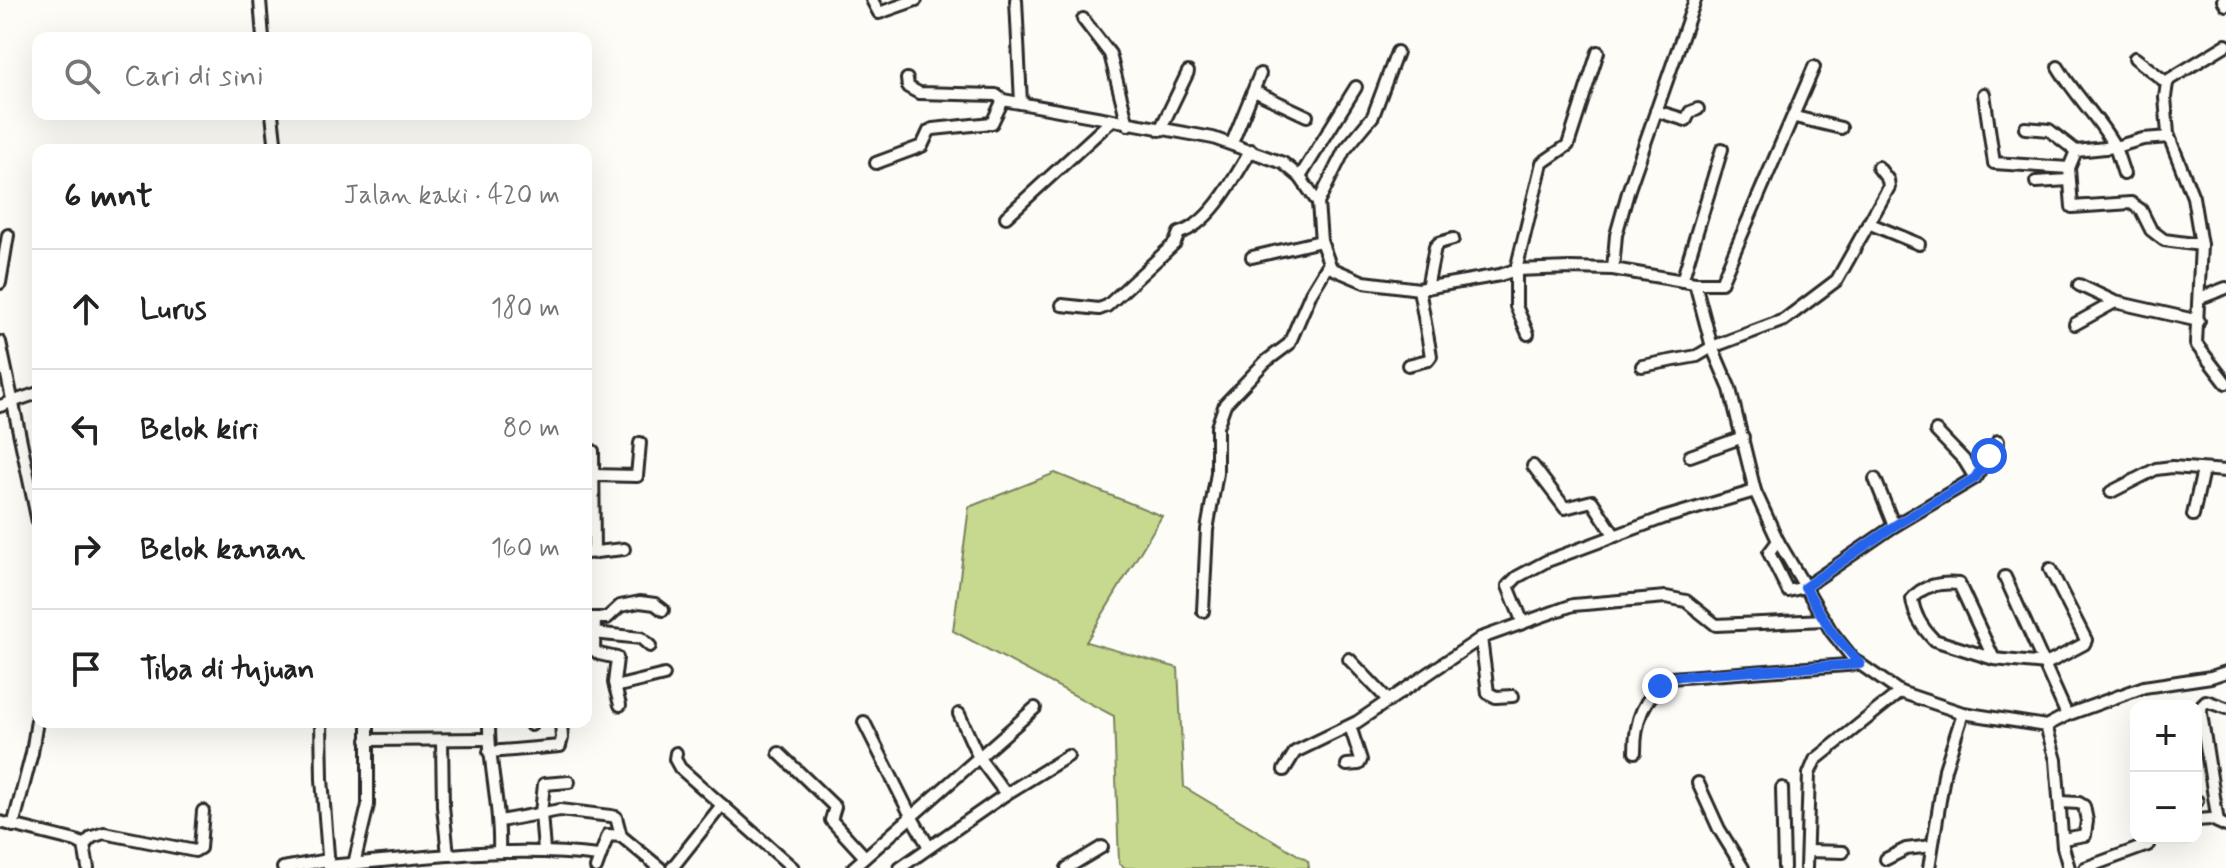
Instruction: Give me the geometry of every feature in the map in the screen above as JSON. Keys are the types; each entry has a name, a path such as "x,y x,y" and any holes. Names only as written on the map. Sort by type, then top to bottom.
{"street":[{"path":"260,0 263,32"},
{"path":"872,0 879,13 916,0"},
{"path":"1613,269 1616,235 1695,0"},
{"path":"2223,0 2226,5"},
{"path":"1016,1 1021,103"},
{"path":"1083,19 1110,54 1128,125"},
{"path":"2226,45 2167,83 2165,97 2169,137 2193,197 2201,245 2196,344 2226,383"},
{"path":"1318,203 1344,151 1373,116 1397,52"},
{"path":"1528,334 1516,306 1516,270 1542,163 1568,145 1598,52"},
{"path":"2135,58 2167,83"},
{"path":"907,79 908,87 919,93 996,95 1003,100 1232,143 1283,163 1300,177 1318,203 1321,241 1328,265 1337,273 1364,282 1423,289 1516,270 1613,269 1695,283 1720,284 1724,281 1814,67"},
{"path":"2058,67 2076,97 2101,121 2115,147 2124,174"},
{"path":"1160,130 1188,72"},
{"path":"1232,143 1260,74"},
{"path":"1300,177 1356,87"},
{"path":"1254,91 1307,116"},
{"path":"1984,94 1994,163 2069,168"},
{"path":"876,163 922,146 933,129 992,123 1003,100"},
{"path":"1656,111 1686,120 1690,112 1698,109"},
{"path":"1795,117 1841,128"},
{"path":"273,120 275,144"},
{"path":"1006,217 1111,121"},
{"path":"2025,128 2049,130 2076,151 2169,137"},
{"path":"1682,281 1722,149"},
{"path":"1062,305 1099,309 1107,306 1175,243 1179,233 1189,230 1227,191 1251,150"},
{"path":"2076,151 2069,168 2074,209 2131,203 2141,210 2151,230 2164,240 2201,245"},
{"path":"1642,366 1697,356 1712,347 1773,326 1837,280 1889,187 1888,180 1878,167"},
{"path":"2036,182 2069,180"},
{"path":"1868,223 1919,244"},
{"path":"0,283 8,235"},
{"path":"1408,365 1428,360 1431,356 1423,289 1435,247 1453,239"},
{"path":"1252,257 1321,241"},
{"path":"1203,611 1207,530 1217,473 1217,427 1225,404 1265,362 1289,344 1311,293 1328,265"},
{"path":"1695,283 1712,347 1730,389 1755,491 1778,541 1825,620 1860,664 1900,692 1963,713 2046,726 2067,715 2144,687 2226,672"},
{"path":"2079,285 2115,302 2199,321"},
{"path":"2200,298 2226,288"},
{"path":"2075,324 2115,302"},
{"path":"0,342 6,405 32,500"},
{"path":"6,405 32,395"},
{"path":"1936,431 1964,460 1975,478"},
{"path":"1690,456 1743,437"},
{"path":"1778,541 1769,553 1788,591 1805,587 1894,526 1975,478 1998,441"},
{"path":"593,451 592,475 637,476 640,443"},
{"path":"1533,466 1565,508 1592,501 1615,536"},
{"path":"2111,492 2156,469 2172,467 2226,471"},
{"path":"2193,515 2203,470"},
{"path":"1875,479 1894,526"},
{"path":"1523,623 1508,586 1517,577 1547,561 1663,518 1755,491"},
{"path":"592,553 624,549"},
{"path":"1994,659 1959,584 1938,584 1914,594 1914,608 1926,632 1934,640 1994,659 2046,664 2084,644 2086,640 2050,569"},
{"path":"2005,577 2067,715"},
{"path":"1284,770 1295,752 1350,726 1481,638 1573,605 1666,597 1686,601 1716,625 1825,620"},
{"path":"592,619 607,618 620,606 640,602 650,602 663,610"},
{"path":"592,624 596,653 617,658 615,687 620,705"},
{"path":"594,633 641,638 650,646"},
{"path":"1481,638 1488,693 1496,697 1513,696"},
{"path":"1349,659 1389,701"},
{"path":"1635,752 1635,732 1641,707 1670,678 1860,664"},
{"path":"615,687 664,675"},
{"path":"1806,868 1809,774 1815,760 1900,692"},
{"path":"2202,821 2222,824 2200,707 2206,701 2226,708"},
{"path":"853,868 1035,708"},
{"path":"1929,868 1945,769 1963,713"},
{"path":"959,714 979,758 1006,794"},
{"path":"864,722 929,847"},
{"path":"1347,765 1359,764 1361,760 1350,726"},
{"path":"2046,726 2056,760 2063,839 2069,868"},
{"path":"13,826 36,728"},
{"path":"321,728 329,865"},
{"path":"354,864 368,805 368,728"},
{"path":"489,728 489,752 500,821 499,850"},
{"path":"489,752 560,746 561,728"},
{"path":"367,740 489,739"},
{"path":"442,740 443,806 448,855"},
{"path":"676,753 675,759 680,768 785,865"},
{"path":"779,753 835,807 831,820 865,857"},
{"path":"900,868 1006,794 1068,756"},
{"path":"544,850 541,813 544,784 569,782"},
{"path":"1698,783 1719,829 1743,868"},
{"path":"1782,788 1784,868"},
{"path":"2060,802 2084,806 2087,821 2085,835 2063,839"},
{"path":"672,868 722,805"},
{"path":"500,821 560,810 611,816 616,817 621,836"},
{"path":"84,845 92,837 104,833 195,851 200,848 203,811"},
{"path":"0,822 84,845"},
{"path":"596,868 608,835 621,836 660,868"},
{"path":"84,845 88,868"},
{"path":"2085,868 2148,845"},
{"path":"1886,859 1906,849 1932,846"},
{"path":"1067,868 1102,847"},
{"path":"283,868 499,850 544,850 599,856"},
{"path":"1807,851 1843,852"},
{"path":"470,853 470,868"}],"green space":[{"path":"1055,473 1162,516 1086,642 1178,668 1184,787 1308,861 1309,868 1126,868 1119,864 1114,716 953,631 969,507"}],"route":[{"path":"1660,686 1670,678 1680,676 1860,664 1831,631 1805,587 1894,526 1975,478 1989,456"}]}
